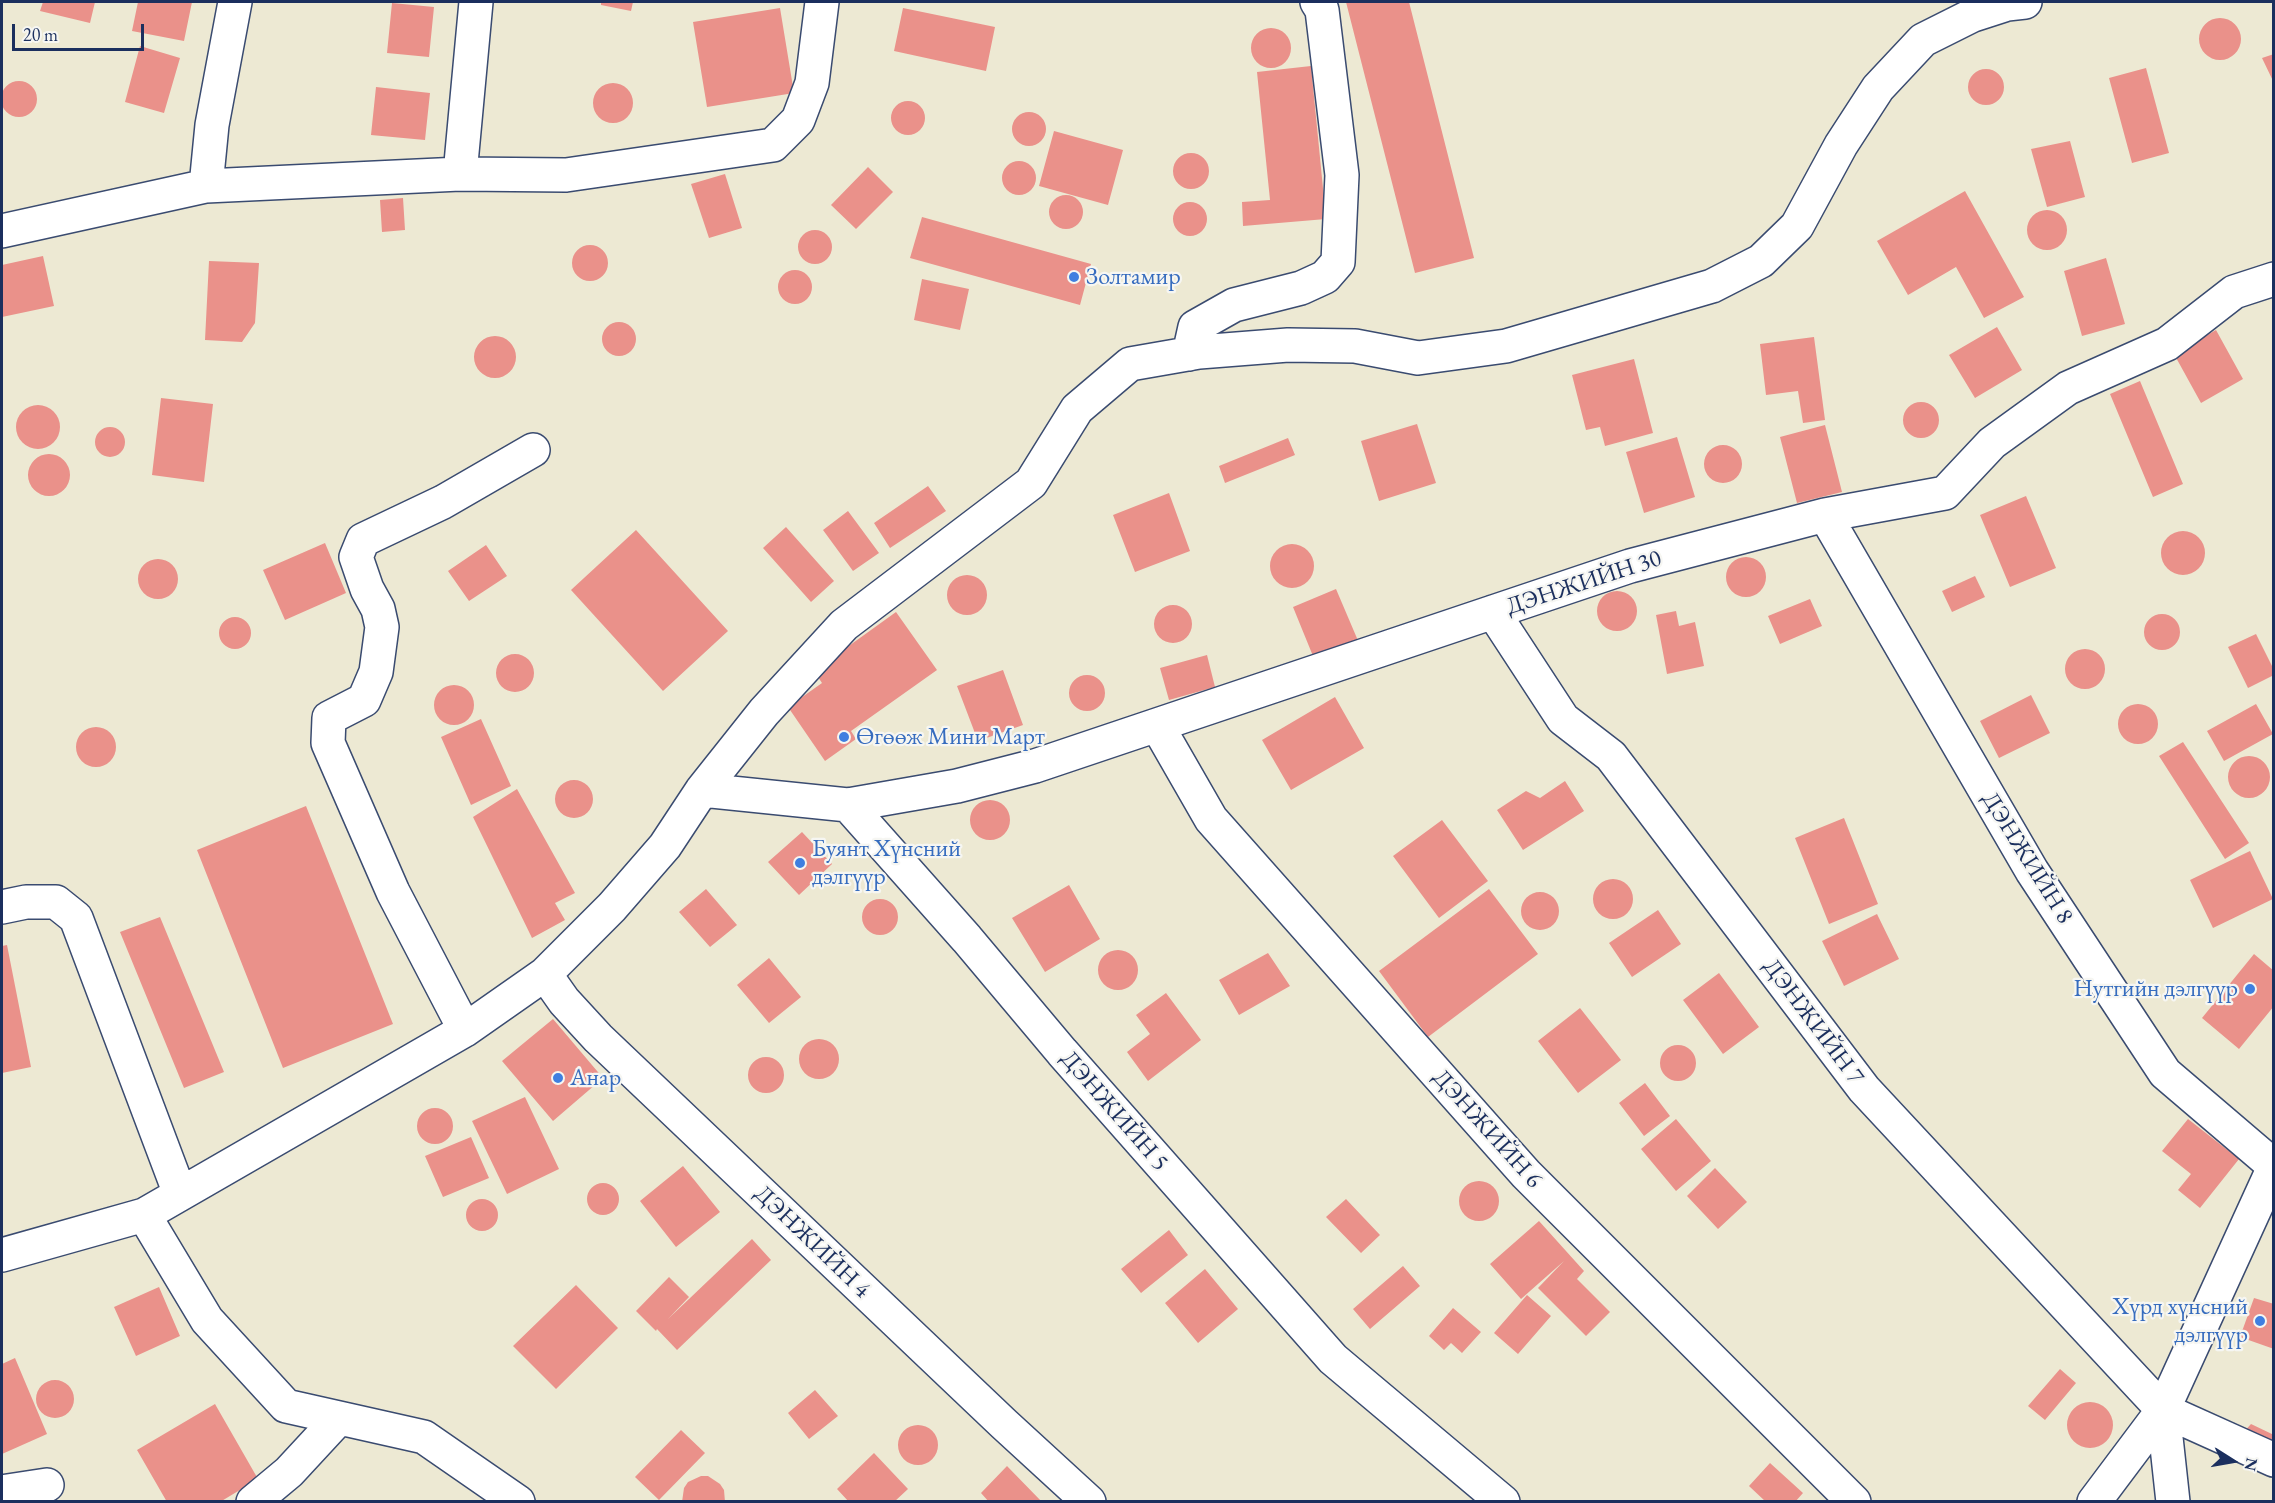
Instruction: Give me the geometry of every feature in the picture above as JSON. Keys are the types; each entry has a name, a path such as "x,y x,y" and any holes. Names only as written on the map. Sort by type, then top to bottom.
{"street":[{"path":"206,186 212,125 235,2"},
{"path":"460,174 476,2"},
{"path":"2,231 206,186 460,174 566,175 773,145 798,120 812,83 822,2"},
{"path":"1189,354 1195,327 1234,305 1301,288 1325,277 1338,262 1342,175 1322,10 1317,2"},
{"path":"2,1255 144,1215 465,1030 545,974 612,907 665,846 702,790 764,712 844,625 1031,483 1077,409 1130,364 1189,354 1288,345 1355,346 1419,358 1506,346 1712,286 1761,261 1797,226 1841,145 1878,88 1923,40 1973,15 2007,4 2025,2"},
{"name":"ДЭНЖИЙН 30","path":"848,805 957,786 1035,766 1630,566 1825,515 1945,493 1992,443 2068,388 2167,344 2234,292 2274,279"},
{"path":"465,1030 393,892 328,743 329,718 364,700 376,672 382,627 378,609 367,589 356,557 363,540 443,502 533,450"},
{"name":"ДЭНЖИЙН 8","path":"1825,515 2032,871 2165,1073 2274,1166"},
{"name":"ДЭНЖИЙН 7","path":"1492,612 1563,718 1611,756 1864,1089 2163,1410"},
{"name":"ДЭНЖИЙН 6","path":"1156,725 1210,819 1526,1174 1854,1502"},
{"path":"702,790 848,805"},
{"name":"ДЭНЖИЙН 5","path":"848,805 967,939 1062,1053 1333,1359 1503,1502"},
{"path":"2,907 26,902 56,902 76,918 180,1194"},
{"name":"ДЭНЖИЙН 4","path":"545,974 564,1001 598,1038 1089,1502"},
{"path":"2094,1502 2163,1410 2274,1166"},
{"path":"144,1215 207,1320 286,1406 424,1437 518,1502"},
{"path":"2163,1410 2274,1460"},
{"path":"2163,1410 2173,1502"},
{"path":"253,1502 289,1472 339,1418"},
{"path":"2,1492 47,1485"}],"building":[{"path":"43,2 95,2 90,23 40,11"},
{"path":"138,2 192,2 184,41 132,31"},
{"path":"601,2 633,2 631,11 601,5"},
{"path":"1346,2 1409,2 1474,258 1415,273"},
{"path":"392,3 434,7 429,57 387,53"},
{"path":"780,8 794,93 707,107 693,22"},
{"path":"903,8 995,27 986,71 894,51"},
{"path":"2220,18 2235,24 2241,39 2235,54 2220,60 2205,54 2199,39 2205,24"},
{"path":"1271,28 1285,34 1291,48 1285,62 1271,68 1257,62 1251,48 1257,34"},
{"path":"140,46 180,58 164,113 125,102"},
{"path":"2274,54 2274,83 2262,58"},
{"path":"1311,66 1326,219 1243,226 1242,202 1270,200 1257,72"},
{"path":"2146,68 2169,153 2132,163 2109,78"},
{"path":"1986,69 1998,75 2004,87 1998,99 1986,105 1974,99 1968,87 1974,75"},
{"path":"19,81 32,86 37,99 32,112 19,117 6,112 1,99 6,86"},
{"path":"613,83 627,89 633,103 627,117 613,123 599,117 593,103 599,89"},
{"path":"376,87 430,93 425,140 371,135"},
{"path":"908,101 920,106 925,118 920,130 908,135 896,130 891,118 896,106"},
{"path":"1029,112 1041,117 1046,129 1041,141 1029,146 1017,141 1012,129 1017,117"},
{"path":"1054,131 1123,150 1108,205 1039,186"},
{"path":"2070,141 2085,197 2047,207 2031,149"},
{"path":"1191,153 1204,158 1209,171 1204,184 1191,189 1178,184 1173,171 1178,158"},
{"path":"1019,161 1031,166 1036,178 1031,190 1019,195 1007,190 1002,178 1007,166"},
{"path":"868,167 893,192 856,229 831,205"},
{"path":"725,174 742,228 709,238 691,184"},
{"path":"1965,191 2024,297 1984,318 1956,267 1908,295 1877,241"},
{"path":"1066,195 1078,200 1083,212 1078,224 1066,229 1054,224 1049,212 1054,200"},
{"path":"403,198 405,230 382,232 380,200"},
{"path":"1190,202 1202,207 1207,219 1202,231 1190,236 1178,231 1173,219 1178,207"},
{"path":"2047,210 2061,216 2067,230 2061,244 2047,250 2033,244 2027,230 2033,216"},
{"path":"922,217 1091,264 1080,305 910,258"},
{"path":"815,230 827,235 832,247 827,259 815,264 803,259 798,247 803,235"},
{"path":"590,245 603,250 608,263 603,276 590,281 577,276 572,263 577,250"},
{"path":"43,256 54,306 2,317 2,265"},
{"path":"2106,258 2125,324 2082,336 2064,271"},
{"path":"209,261 259,263 255,323 242,342 205,340"},
{"path":"795,270 807,275 812,287 807,299 795,304 783,299 778,287 783,275"},
{"path":"922,279 969,289 960,330 914,320"},
{"path":"619,322 631,327 636,339 631,351 619,356 607,351 602,339 607,327"},
{"path":"1997,327 2022,370 1975,398 1949,355"},
{"path":"2216,330 2243,379 2201,403 2174,354"},
{"path":"495,336 510,342 516,357 510,372 495,378 480,372 474,357 480,342"},
{"path":"1814,337 1825,420 1803,423 1798,391 1766,395 1760,344"},
{"path":"1634,359 1653,433 1605,446 1600,427 1586,430 1572,375"},
{"path":"2140,381 2183,484 2153,497 2110,394"},
{"path":"161,398 213,404 204,482 152,475"},
{"path":"1921,402 1933,408 1939,420 1933,432 1921,438 1909,432 1903,420 1909,408"},
{"path":"38,405 54,411 60,427 54,443 38,449 22,443 16,427 22,411"},
{"path":"1417,424 1436,483 1379,501 1361,441"},
{"path":"1825,425 1842,492 1797,503 1780,437"},
{"path":"110,427 121,431 125,442 121,453 110,457 99,453 95,442 99,431"},
{"path":"1677,437 1695,497 1644,513 1626,452"},
{"path":"1288,438 1295,455 1225,483 1219,466"},
{"path":"1723,445 1736,451 1742,464 1736,477 1723,483 1710,477 1704,464 1710,451"},
{"path":"49,454 57,455 64,460 69,467 69,483 64,490 57,495 49,496 41,495 34,490 29,483 28,475 29,467 34,460 41,455"},
{"path":"928,486 946,511 890,548 874,523"},
{"path":"1169,493 1190,551 1135,572 1113,515"},
{"path":"2026,496 2056,568 2010,587 1980,515"},
{"path":"848,511 879,553 853,571 823,530"},
{"path":"786,527 834,581 811,602 763,548"},
{"path":"636,530 728,631 663,691 571,590"},
{"path":"2183,531 2192,532 2199,537 2204,544 2204,562 2199,569 2192,574 2183,575 2174,574 2167,569 2162,562 2161,553 2162,544 2167,537 2174,532"},
{"path":"325,543 346,593 285,620 263,570"},
{"path":"1292,544 1307,551 1314,566 1307,581 1292,588 1277,581 1270,566 1277,551"},
{"path":"486,545 507,576 469,601 448,571"},
{"path":"1746,557 1760,563 1766,577 1760,591 1746,597 1732,591 1726,577 1732,563"},
{"path":"158,559 172,565 178,579 172,593 158,599 144,593 138,579 144,565"},
{"path":"967,575 981,581 987,595 981,609 967,615 953,609 947,595 953,581"},
{"path":"1975,576 1985,597 1952,612 1942,591"},
{"path":"1336,589 1359,643 1315,661 1293,607"},
{"path":"1617,591 1631,597 1637,611 1631,625 1617,631 1603,625 1597,611 1603,597"},
{"path":"1810,599 1822,626 1780,644 1768,616"},
{"path":"1173,605 1180,606 1186,611 1191,617 1191,631 1186,637 1180,642 1173,643 1166,642 1160,637 1155,631 1154,624 1155,617 1160,611 1166,606"},
{"path":"1676,611 1679,626 1695,622 1704,666 1667,674 1656,615"},
{"path":"896,612 937,670 851,731 856,739 825,761 788,707 822,683 814,671"},
{"path":"2162,614 2175,619 2180,632 2175,645 2162,650 2149,645 2144,632 2149,619"},
{"path":"235,617 246,622 251,633 246,644 235,649 224,644 219,633 224,622"},
{"path":"2256,634 2274,670 2274,675 2248,688 2228,647"},
{"path":"2085,649 2099,655 2105,669 2099,683 2085,689 2071,683 2065,669 2071,655"},
{"path":"515,654 529,659 534,673 529,687 515,692 501,687 496,673 501,659"},
{"path":"1207,655 1215,687 1169,700 1160,668"},
{"path":"1003,670 1023,725 978,741 957,686"},
{"path":"1087,675 1100,680 1105,693 1100,706 1087,711 1074,706 1069,693 1074,680"},
{"path":"454,685 462,686 468,691 473,697 473,713 468,719 462,724 454,725 446,724 440,719 435,713 434,705 435,697 440,691 446,686"},
{"path":"2031,695 2050,733 1999,758 1980,721"},
{"path":"1335,697 1364,748 1291,790 1262,740"},
{"path":"2138,704 2152,710 2158,724 2152,738 2138,744 2124,738 2118,724 2124,710"},
{"path":"2256,704 2273,734 2224,761 2207,731"},
{"path":"481,719 511,786 471,805 441,737"},
{"path":"96,727 110,733 116,747 110,761 96,767 82,761 76,747 82,733"},
{"path":"2183,742 2249,843 2225,859 2159,756"},
{"path":"2249,756 2264,762 2270,777 2264,792 2249,798 2234,792 2228,777 2234,762"},
{"path":"574,780 588,785 593,799 588,813 574,818 560,813 555,799 560,785"},
{"path":"1565,781 1584,811 1523,850 1497,810 1526,791 1540,798"},
{"path":"517,789 575,893 555,903 565,920 532,938 473,817"},
{"path":"990,800 1004,806 1010,820 1004,834 990,840 976,834 970,820 976,806"},
{"path":"306,806 393,1024 283,1068 197,850"},
{"path":"1844,818 1878,904 1829,924 1795,838"},
{"path":"1442,820 1488,881 1439,918 1393,856"},
{"name":"Буянт Хүнсний дэлгүүр","path":"802,832 832,864 799,895 768,862"},
{"path":"2250,851 2273,899 2213,928 2190,880"},
{"path":"1613,879 1627,885 1633,899 1627,913 1613,919 1599,913 1593,899 1599,885"},
{"path":"1069,885 1100,939 1045,972 1012,918"},
{"path":"706,889 737,925 710,947 679,912"},
{"path":"1489,889 1538,954 1428,1037 1379,971"},
{"path":"1540,892 1553,898 1559,911 1553,924 1540,930 1527,924 1521,911 1527,898"},
{"path":"880,899 893,904 898,917 893,930 880,935 867,930 862,917 867,904"},
{"path":"1658,910 1681,944 1632,977 1609,943"},
{"path":"1877,914 1899,959 1844,986 1822,941"},
{"path":"160,917 224,1072 184,1088 120,932"},
{"path":"7,945 31,1067 2,1073 2,946"},
{"path":"1118,950 1132,956 1138,970 1132,984 1118,990 1104,984 1098,970 1104,956"},
{"path":"1268,953 1290,986 1239,1015 1219,980"},
{"name":"Нутгийн дэлгүүр","path":"2254,954 2274,971 2274,1006 2239,1049 2202,1018"},
{"path":"769,958 801,997 769,1023 737,985"},
{"path":"1719,973 1759,1027 1723,1054 1683,1000"},
{"path":"1166,993 1201,1040 1148,1081 1127,1052 1150,1034 1136,1015"},
{"path":"1580,1008 1621,1060 1578,1093 1538,1041"},
{"path":"553,1019 603,1078 553,1121 502,1061"},
{"path":"819,1039 833,1045 839,1059 833,1073 819,1079 805,1073 799,1059 805,1045"},
{"path":"1678,1045 1690,1051 1696,1063 1690,1075 1678,1081 1666,1075 1660,1063 1666,1051"},
{"path":"766,1057 779,1062 784,1075 779,1088 766,1093 753,1088 748,1075 753,1062"},
{"path":"1645,1083 1670,1116 1644,1136 1619,1103"},
{"path":"525,1097 559,1169 507,1194 472,1121"},
{"path":"435,1108 448,1113 453,1126 448,1139 435,1144 422,1139 417,1126 422,1113"},
{"path":"1676,1119 1711,1161 1676,1191 1641,1149"},
{"path":"2188,1119 2239,1159 2200,1208 2178,1190 2191,1174 2162,1151"},
{"path":"471,1137 489,1178 443,1197 425,1156"},
{"path":"683,1166 720,1212 676,1247 640,1201"},
{"path":"1715,1168 1747,1202 1718,1229 1687,1196"},
{"path":"1479,1181 1487,1182 1493,1187 1498,1193 1498,1209 1493,1215 1487,1220 1479,1221 1471,1220 1465,1215 1460,1209 1459,1201 1460,1193 1465,1187 1471,1182"},
{"path":"603,1183 614,1188 619,1199 614,1210 603,1215 592,1210 587,1199 592,1188"},
{"path":"482,1199 494,1203 498,1215 494,1227 482,1231 470,1227 466,1215 470,1203"},
{"path":"1346,1199 1380,1235 1361,1253 1326,1217"},
{"path":"1539,1221 1584,1271 1577,1279 1610,1312 1586,1336 1538,1288 1564,1261 1521,1299 1490,1264"},
{"path":"1169,1230 1188,1255 1141,1293 1121,1269"},
{"path":"752,1239 771,1260 677,1350 636,1311 669,1277 689,1297 668,1319"},
{"path":"1403,1266 1420,1286 1370,1329 1353,1309"},
{"path":"1205,1269 1238,1309 1198,1343 1165,1303"},
{"path":"576,1285 618,1328 556,1389 513,1346"},
{"path":"159,1287 180,1336 136,1356 114,1307"},
{"path":"1527,1295 1551,1316 1518,1354 1494,1333"},
{"name":"Хүрд хүнсний дэлгүүр","path":"2254,1298 2274,1304 2274,1349 2240,1337"},
{"path":"1453,1308 1481,1332 1462,1353 1451,1343 1444,1350 1429,1336"},
{"path":"15,1358 47,1434 2,1454 2,1364"},
{"path":"2060,1369 2076,1383 2045,1420 2028,1406"},
{"path":"55,1380 69,1385 74,1399 69,1413 55,1418 41,1413 36,1399 41,1385"},
{"path":"815,1390 838,1416 809,1439 788,1413"},
{"path":"2090,1402 2106,1409 2113,1425 2106,1441 2090,1448 2074,1441 2067,1425 2074,1409"},
{"path":"215,1404 258,1479 220,1502 167,1502 137,1450"},
{"path":"2251,1424 2274,1435 2274,1449 2242,1434"},
{"path":"918,1425 932,1431 938,1445 932,1459 918,1465 904,1459 898,1445 904,1431"},
{"path":"681,1430 705,1453 659,1500 635,1477"},
{"path":"874,1453 908,1489 894,1502 849,1502 837,1489"},
{"path":"1770,1463 1803,1493 1795,1502 1766,1502 1749,1486"},
{"path":"1007,1466 1042,1502 989,1502 981,1493"},
{"path":"701,1476 708,1476 720,1484 724,1490 725,1502 682,1502 684,1488 688,1482"}],"place":[{"name":"Золтамир","path":"1074,277"},
{"name":"Өгөөж Мини Март","path":"844,737"},
{"name":"Буянт Хүнсний дэлгүүр","path":"800,863"},
{"name":"Нутгийн дэлгүүр","path":"2250,989"},
{"name":"Анар","path":"558,1078"},
{"name":"Хүрд хүнсний дэлгүүр","path":"2260,1321"}]}
